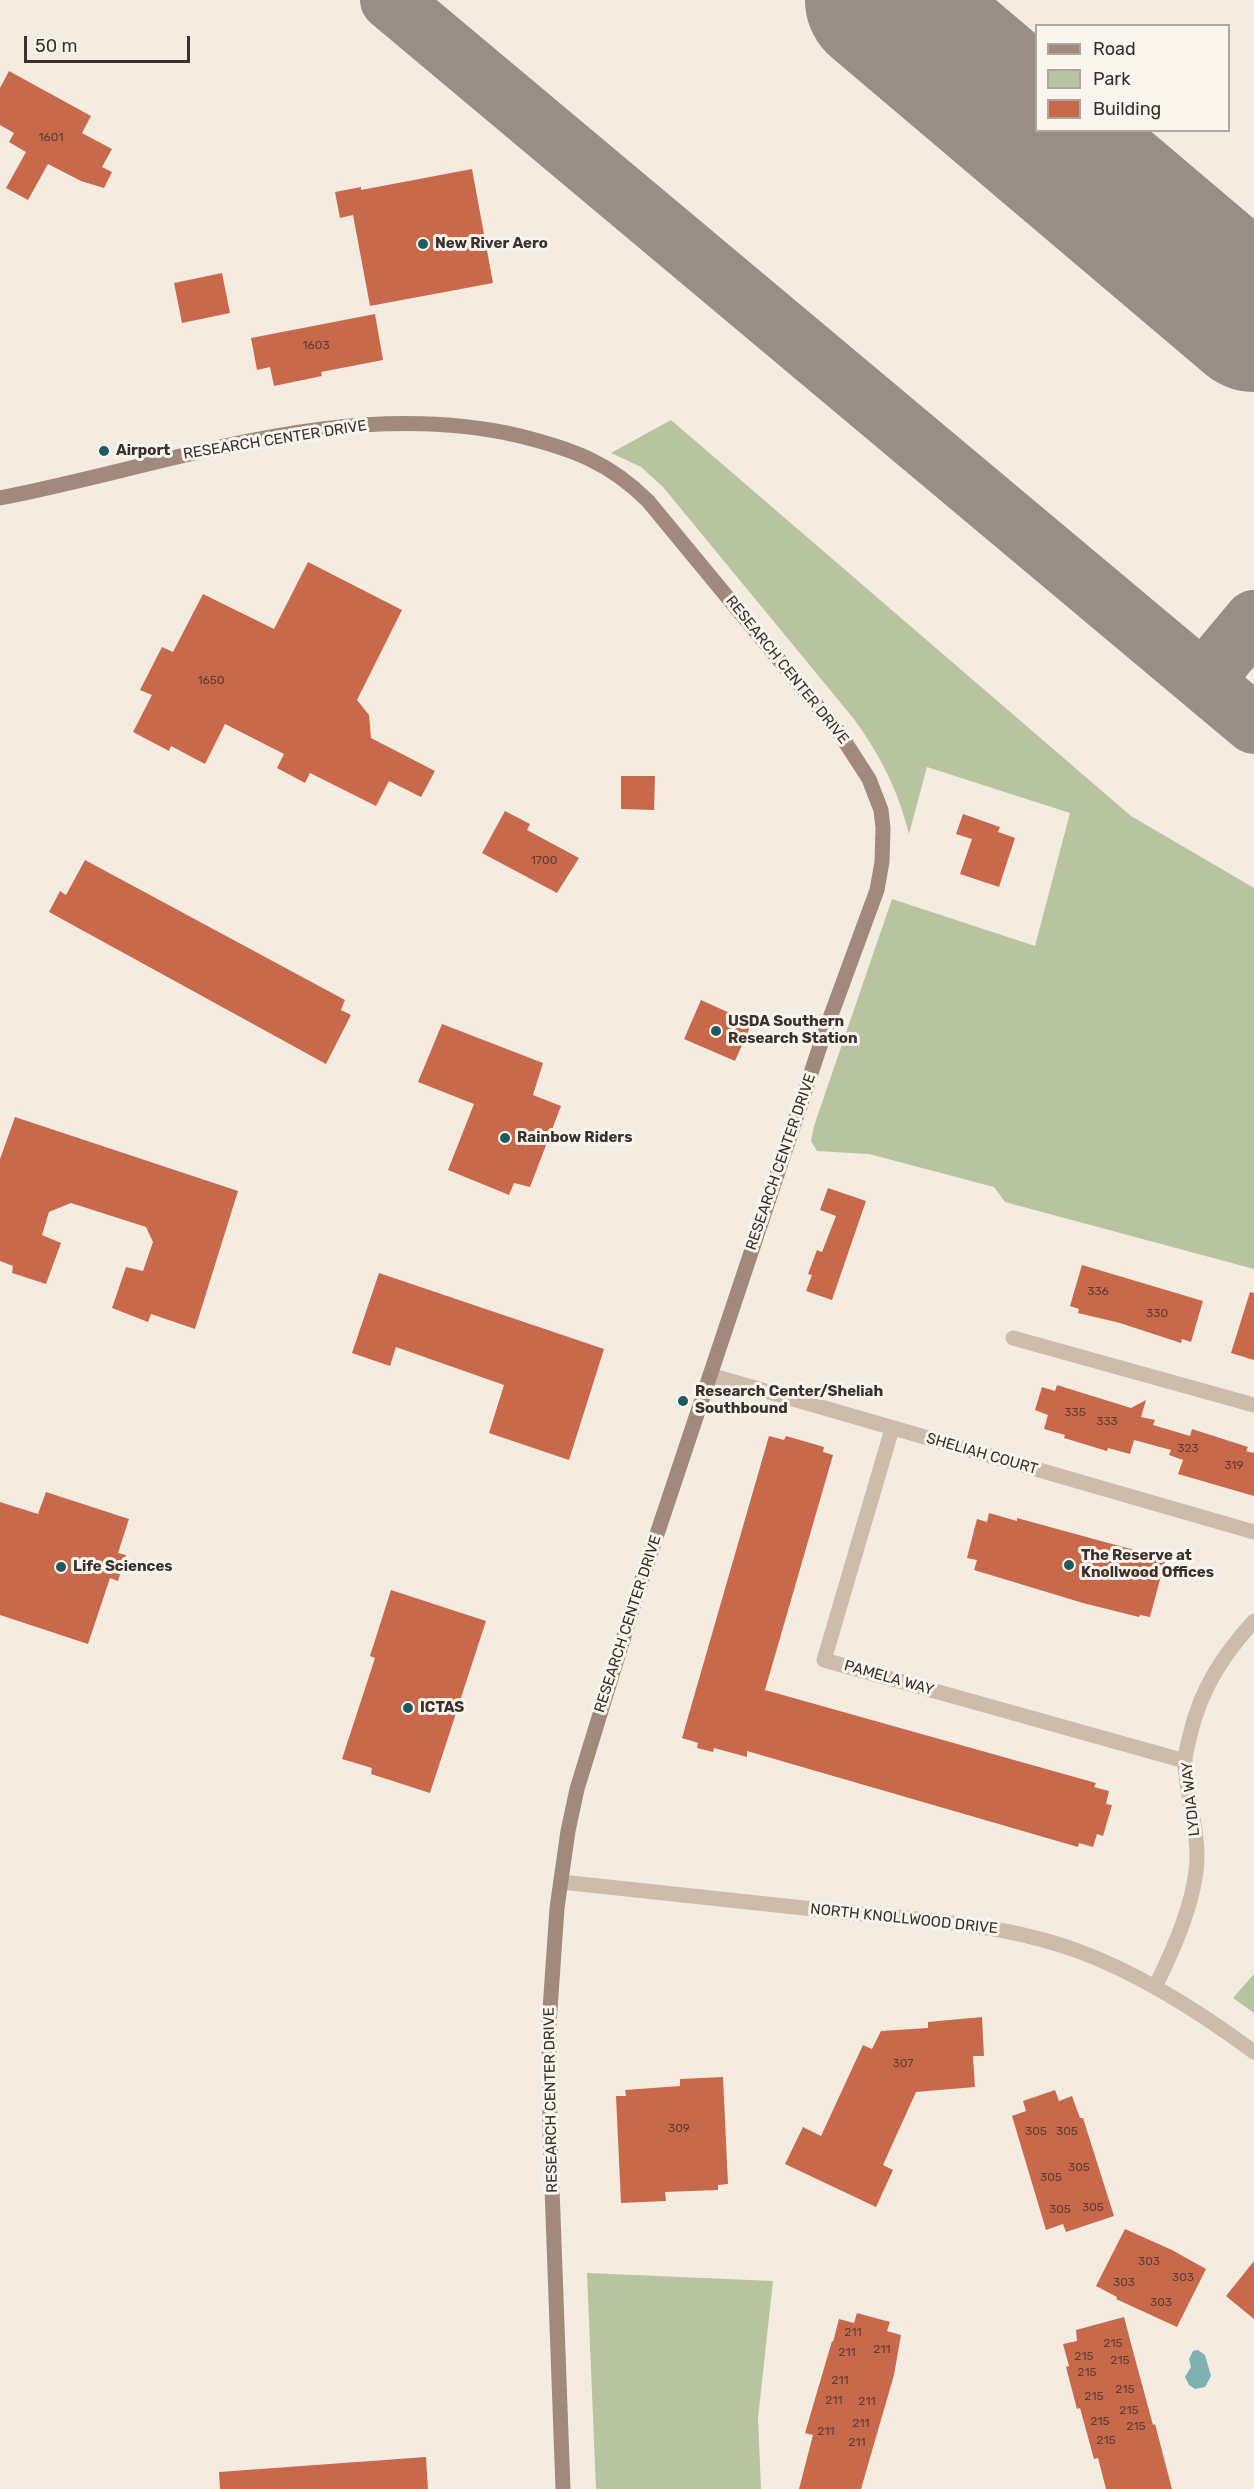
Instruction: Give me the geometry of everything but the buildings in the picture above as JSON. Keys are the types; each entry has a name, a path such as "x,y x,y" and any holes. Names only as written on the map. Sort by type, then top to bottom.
{"main road":[{"name":"RESEARCH CENTER DRIVE","path":"0,498 202,450 362,425 422,423 456,425 499,431 554,444 603,464 629,483 648,501 838,731 861,765 876,793 884,828 882,862 877,890 823,1037 710,1375 636,1598 577,1789 561,1882 551,1978 549,2024 550,2133 563,2489"}],"street":[{"path":"1013,1338 1254,1405"},
{"name":"SHELIAH COURT","path":"710,1375 1254,1532"},
{"name":"PAMELA WAY","path":"892,1429 824,1660 1185,1761"},
{"name":"LYDIA WAY","path":"1155,1987 1177,1934 1197,1871 1195,1827 1185,1761 1198,1704 1214,1671 1236,1641 1254,1622"},
{"name":"NORTH KNOLLWOOD DRIVE","path":"561,1882 997,1929 1029,1935 1080,1951 1155,1987 1206,2018 1254,2052"}],"green space":[{"path":"671,420 1131,816 1254,888 1254,1269 1005,1202 994,1187 869,1154 817,1151 811,1141 814,1126 892,899 1035,946 1070,813 927,767 909,834 887,774 854,719 663,487 641,467 611,453"},
{"path":"1254,1974 1254,2013 1233,1998"},
{"path":"587,2273 773,2281 758,2418 761,2489 596,2489"}],"water":[{"path":"1198,2350 1205,2355 1211,2376 1205,2387 1195,2389 1189,2385 1185,2377 1191,2367 1189,2359 1193,2351"}],"taxiway":[{"path":"390,0 1254,724"},
{"path":"1203,681 1254,620"}],"runway":[{"path":"880,0 1035,131"},
{"path":"1036,132 1254,317"}],"place":[{"name":"New River Aero","path":"423,244"},
{"name":"Airport","path":"104,451"},
{"name":"USDA Southern Research Station","path":"716,1031"},
{"name":"Rainbow Riders","path":"505,1138"},
{"name":"Research Center/Sheliah Southbound","path":"683,1401"},
{"name":"The Reserve at Knollwood Offices","path":"1069,1565"},
{"name":"Life Sciences","path":"61,1567"},
{"name":"ICTAS","path":"408,1708"}]}
